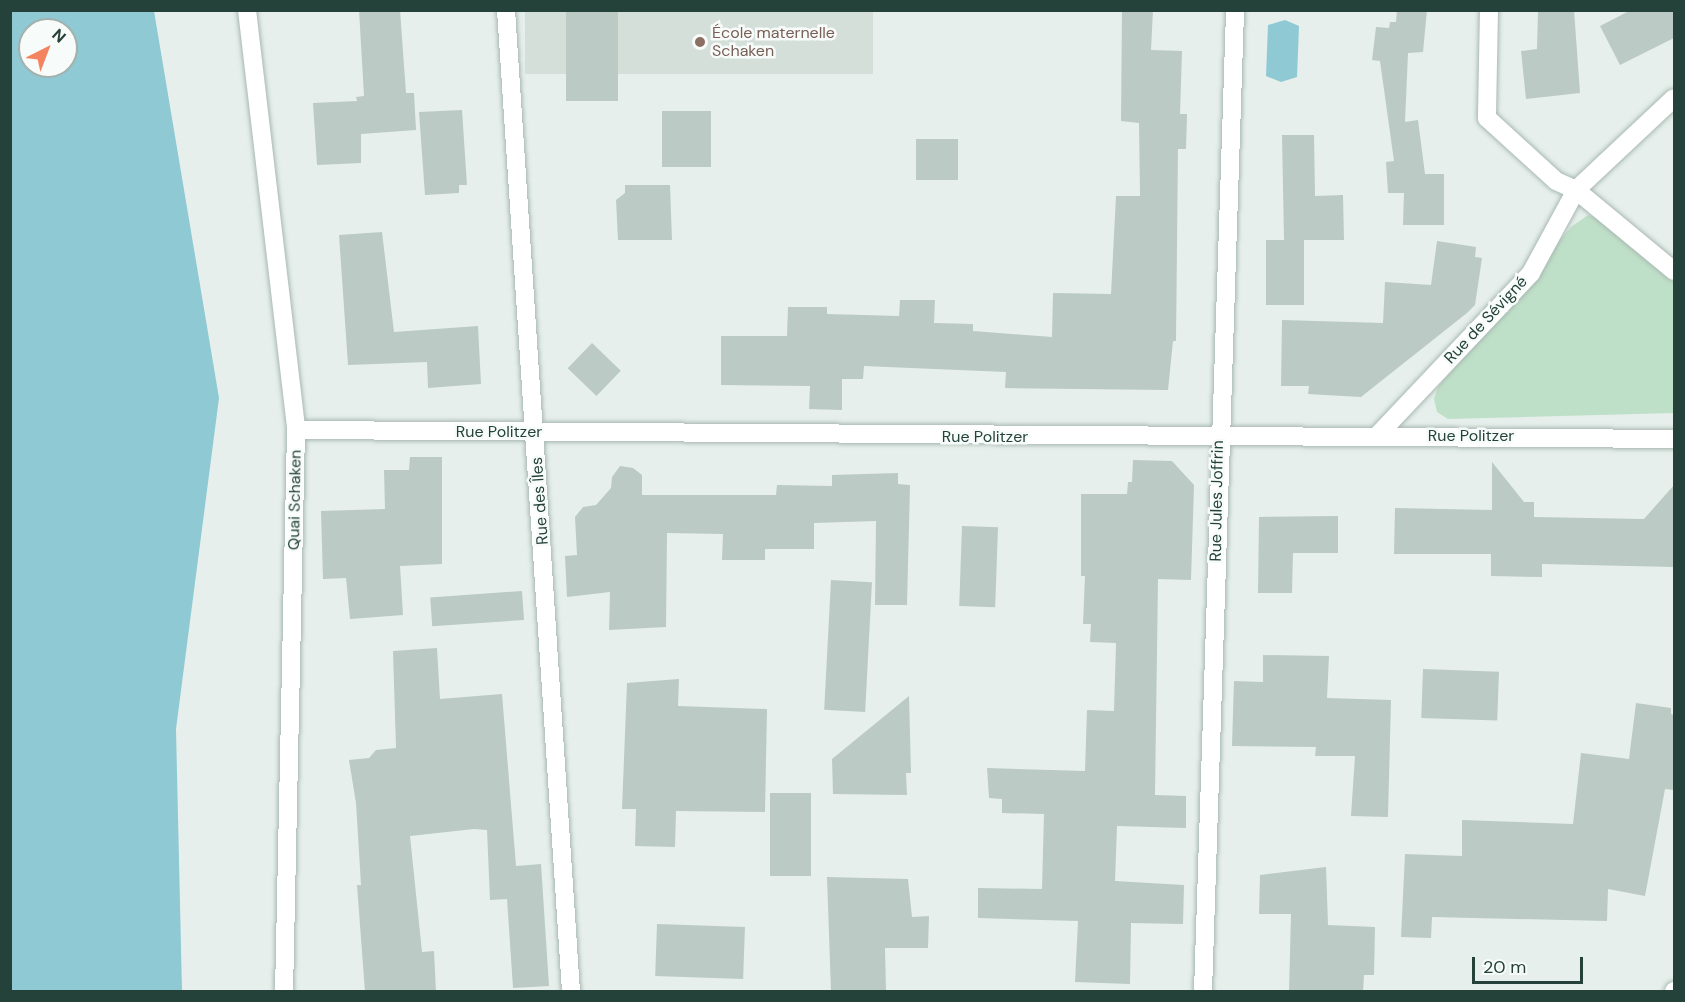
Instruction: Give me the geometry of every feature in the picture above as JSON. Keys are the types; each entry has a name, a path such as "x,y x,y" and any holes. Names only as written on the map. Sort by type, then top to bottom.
{"street":[{"name":"Quai Schaken","path":"247,10 296,430 284,992"},
{"name":"Rue des Îles","path":"506,10 536,432 571,992"},
{"name":"Rue Jules Joffrin","path":"1203,992 1218,436 1235,10"},
{"path":"1489,10 1487,118 1556,181 1576,190 1674,271"},
{"name":"Rue de Sévigné","path":"1377,436 1531,273 1576,190 1674,98"},
{"name":"Rue Politzer","path":"296,430 1674,439"}],"shaded area":[{"name":"École maternelle Schaken","path":"525,11 873,11 873,74 525,74"}],"green space":[{"path":"1588,215 1599,219 1674,282 1674,413 1448,419 1437,412 1434,399 1438,387 1571,227"}],"water":[{"path":"10,11 154,11 219,398 176,729 182,991 11,991"},
{"path":"1285,20 1299,26 1297,77 1281,82 1266,76 1268,25"}],"building":[{"path":"359,10 400,10 406,93 414,93 416,130 361,134 361,163 317,165 313,103 357,101 356,97 364,96"},
{"path":"566,10 618,10 618,101 566,101"},
{"path":"1122,10 1153,10 1151,50 1182,51 1180,114 1187,114 1186,149 1178,149 1176,341 1173,341 1168,390 1005,388 1006,372 864,366 863,379 842,379 842,410 809,409 810,386 721,385 721,336 787,336 788,307 827,307 827,314 899,316 900,300 935,300 934,323 973,324 973,331 1052,337 1053,293 1111,294 1116,196 1140,196 1139,123 1121,121"},
{"path":"1397,10 1427,10 1423,52 1408,53 1405,122 1418,120 1425,174 1444,174 1444,225 1403,225 1404,193 1388,193 1386,162 1394,161 1380,61 1372,60 1376,27 1389,28 1390,22 1396,22"},
{"path":"1538,10 1574,10 1580,93 1526,99 1521,51 1537,49"},
{"path":"1631,10 1674,10 1674,38 1620,65 1600,26"},
{"path":"462,110 467,185 459,185 459,193 425,195 419,112"},
{"path":"662,111 711,111 711,167 662,167"},
{"path":"1282,135 1314,135 1315,196 1343,195 1344,240 1284,240"},
{"path":"916,139 958,139 958,180 916,180"},
{"path":"625,185 670,185 672,240 618,240 616,200 625,193"},
{"path":"382,232 394,332 478,326 481,384 428,388 427,362 348,365 339,235"},
{"path":"1266,240 1304,240 1304,305 1266,305"},
{"path":"1437,241 1476,247 1475,257 1482,258 1475,305 1467,313 1361,397 1308,394 1309,386 1281,386 1282,320 1383,323 1385,282 1431,285"},
{"path":"592,343 621,371 596,396 568,368"},
{"path":"410,457 442,457 442,564 400,566 403,615 350,619 346,578 323,579 321,511 385,509 384,470 409,470"},
{"path":"1133,460 1172,461 1194,485 1191,580 1158,579 1155,795 1186,796 1186,828 1117,826 1115,881 1184,885 1183,924 1131,923 1130,984 1075,982 1078,921 978,918 978,888 1042,889 1044,814 1002,813 1002,799 989,798 987,768 1085,771 1087,710 1114,711 1116,643 1090,642 1091,624 1083,624 1085,576 1081,576 1081,494 1127,494 1128,482 1132,482"},
{"path":"1492,462 1524,502 1534,502 1534,517 1644,519 1674,485 1674,567 1542,564 1542,577 1491,576 1491,554 1394,554 1395,508 1492,510"},
{"path":"620,466 633,468 642,475 642,495 776,495 777,485 832,486 832,475 898,473 898,484 910,485 907,605 875,605 876,521 814,523 814,549 765,549 765,560 722,560 723,534 667,533 666,627 609,630 610,592 567,597 565,556 577,555 575,517 583,507 596,505 611,488 612,477"},
{"path":"1338,516 1338,553 1293,553 1292,593 1258,593 1259,517"},
{"path":"962,526 998,527 995,607 959,606"},
{"path":"831,580 872,582 865,712 824,710"},
{"path":"522,591 524,620 432,626 430,597"},
{"path":"437,648 440,699 502,694 516,866 541,864 549,986 513,988 507,899 490,900 487,830 474,829 410,836 422,952 434,951 436,992 365,992 357,885 361,885 356,803 349,760 369,758 376,750 396,748 393,651"},
{"path":"1263,655 1329,656 1327,698 1391,700 1388,817 1351,816 1355,756 1315,756 1316,747 1232,746 1234,681 1263,682"},
{"path":"1423,669 1499,672 1497,721 1421,718"},
{"path":"679,679 678,706 767,709 765,812 676,811 675,847 635,846 636,809 622,809 627,683"},
{"path":"909,696 911,773 906,773 907,795 833,794 832,759"},
{"path":"1636,703 1671,708 1671,714 1674,715 1674,790 1665,789 1645,896 1608,889 1607,921 1432,917 1431,938 1401,937 1405,854 1462,856 1462,820 1573,824 1581,753 1629,759"},
{"path":"770,793 811,793 811,876 770,876"},
{"path":"1326,867 1328,925 1375,927 1374,975 1364,975 1363,992 1289,992 1291,914 1259,914 1260,875"},
{"path":"827,877 908,879 912,917 929,916 928,948 885,948 886,992 831,992"},
{"path":"657,924 745,927 743,979 655,976"}],"place":[{"name":"École maternelle Schaken","path":"700,42"}]}
